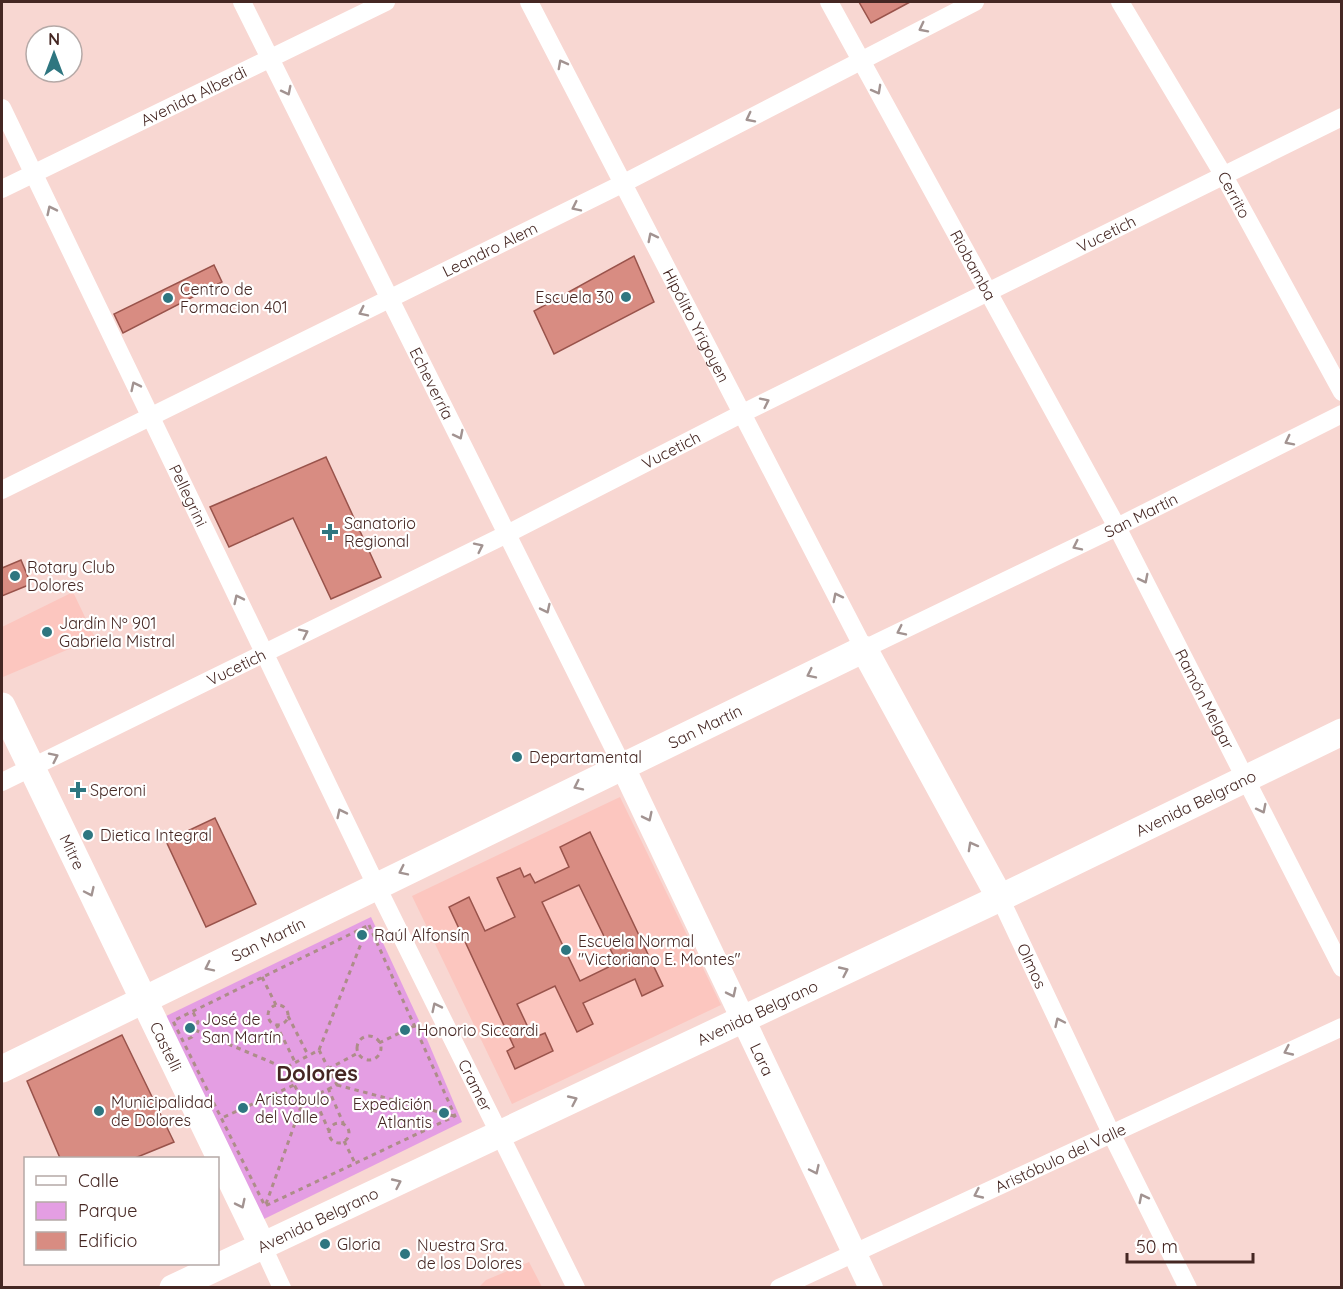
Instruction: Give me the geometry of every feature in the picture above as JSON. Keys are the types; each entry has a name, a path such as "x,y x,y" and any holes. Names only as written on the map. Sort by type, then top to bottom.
{"main road":[{"name":"San Martín","path":"2,1069 864,649"},
{"name":"Olmos","path":"864,649 1000,898"},
{"name":"Mitre","path":"2,706 141,1000"},
{"name":"Avenida Belgrano","path":"173,1287 263,1247 1000,898 1341,732"},
{"name":"Castelli","path":"141,1000 219,1157"},
{"name":"Castelli","path":"219,1158 263,1247"}],"street":[{"name":"Echeverría","path":"242,2 509,533 622,765"},
{"name":"Avenida Alberdi","path":"2,189 386,2"},
{"name":"Hipólito Yrigoyen","path":"530,2 864,649"},
{"name":"Riobamba","path":"829,2 1117,527"},
{"name":"Leandro Alem","path":"2,490 149,415 624,183 975,2"},
{"name":"Cerrito","path":"1120,2 1224,176 1341,392"},
{"name":"Pellegrini","path":"2,108 376,885"},
{"name":"Vucetich","path":"2,782 509,533 743,413 1341,117"},
{"name":"San Martín","path":"864,649 1117,527 1341,414"},
{"name":"Ramón Melgar","path":"1117,527 1341,968"},
{"name":"Lara","path":"622,765 871,1287"},
{"name":"Cramer","path":"376,885 576,1287"},
{"name":"Olmos","path":"1000,898 1111,1133 1188,1287"},
{"name":"Aristóbulo del Valle","path":"779,1287 1341,1027"},
{"name":"Castelli","path":"263,1247 282,1287"}],"path":[{"path":"265,1206 173,1021 369,925"},
{"path":"369,925 455,1116"},
{"path":"285,1068 319,1050 369,925"},
{"path":"262,977 276,1005 285,1008 308,1055"},
{"path":"276,1005 268,1015 276,1024 295,1062"},
{"path":"183,1041 192,1038 198,1022 192,1011"},
{"path":"276,1024 285,1022 288,1017"},
{"path":"379,1043 414,1026"},
{"path":"195,1030 285,1068 303,1101"},
{"path":"367,1036 379,1043 381,1051 374,1059 362,1058 358,1053 357,1044 367,1036"},
{"path":"319,1050 337,1085"},
{"path":"328,1069 358,1053"},
{"path":"221,1118 294,1085"},
{"path":"265,1206 303,1101 313,1095 337,1085 455,1116"},
{"path":"328,1088 349,1133 345,1142 355,1163"},
{"path":"313,1095 332,1140 345,1142"},
{"path":"265,1206 455,1116"},
{"path":"329,1131 335,1124 345,1125"}],"shaded area":[{"name":"Jardín Nº 901 Gabriela Mistral","path":"73,592 95,638 3,677 2,627"},
{"name":"Escuela Normal \"Victoriano E. Montes\"","path":"620,797 721,1005 512,1104 412,896"},
{"path":"529,1262 542,1287 479,1287 486,1280"}],"green space":[{"path":"371,917 421,1025 462,1122 260,1221 162,1018"}],"building":[{"path":"859,2 910,2 871,23"},
{"path":"634,256 654,302 554,354 534,311"},
{"name":"Centro de Formacion 401","path":"214,265 222,282 123,333 114,314"},
{"name":"Sanatorio Regional","path":"326,457 381,577 331,599 293,518 229,547 210,507"},
{"name":"Rotary Club Dolores","path":"21,560 31,584 2,596 2,568"},
{"path":"215,818 256,904 206,927 166,841"},
{"path":"590,832 663,986 642,996 635,979 583,1003 593,1024 577,1032 555,986 517,1004 533,1038 545,1033 553,1051 515,1069 507,1051 514,1047 449,907 469,897 485,931 515,917 497,878 520,868 524,877 530,874 535,883 569,867 560,847","holes":["579,885 617,963 580,981 542,902"]},
{"name":"Municipalidad de Dolores","path":"122,1035 174,1142 137,1157 60,1157 27,1081"}],"place":[{"name":"Escuela 30","path":"626,297"},
{"name":"Centro de Formacion 401","path":"168,298"},
{"name":"Sanatorio Regional","path":"330,532"},
{"name":"Rotary Club Dolores","path":"15,576"},
{"name":"Jardín Nº 901 Gabriela Mistral","path":"47,632"},
{"name":"Departamental","path":"517,757"},
{"name":"Speroni","path":"78,790"},
{"name":"Dietica Integral","path":"88,835"},
{"name":"Raúl Alfonsín","path":"362,935"},
{"name":"Escuela Normal \"Victoriano E. Montes\"","path":"566,950"},
{"name":"José de San Martín","path":"190,1028"},
{"name":"Honorio Siccardi","path":"405,1030"},
{"name":"Aristobulo del Valle","path":"243,1108"},
{"name":"Municipalidad de Dolores","path":"99,1111"},
{"name":"Expedición Atlantis","path":"444,1113"},
{"name":"Gloria","path":"325,1244"},
{"name":"Nuestra Sra. de los Dolores","path":"405,1254"}],"district":[{"name":"Dolores","path":"317,1073"}]}
